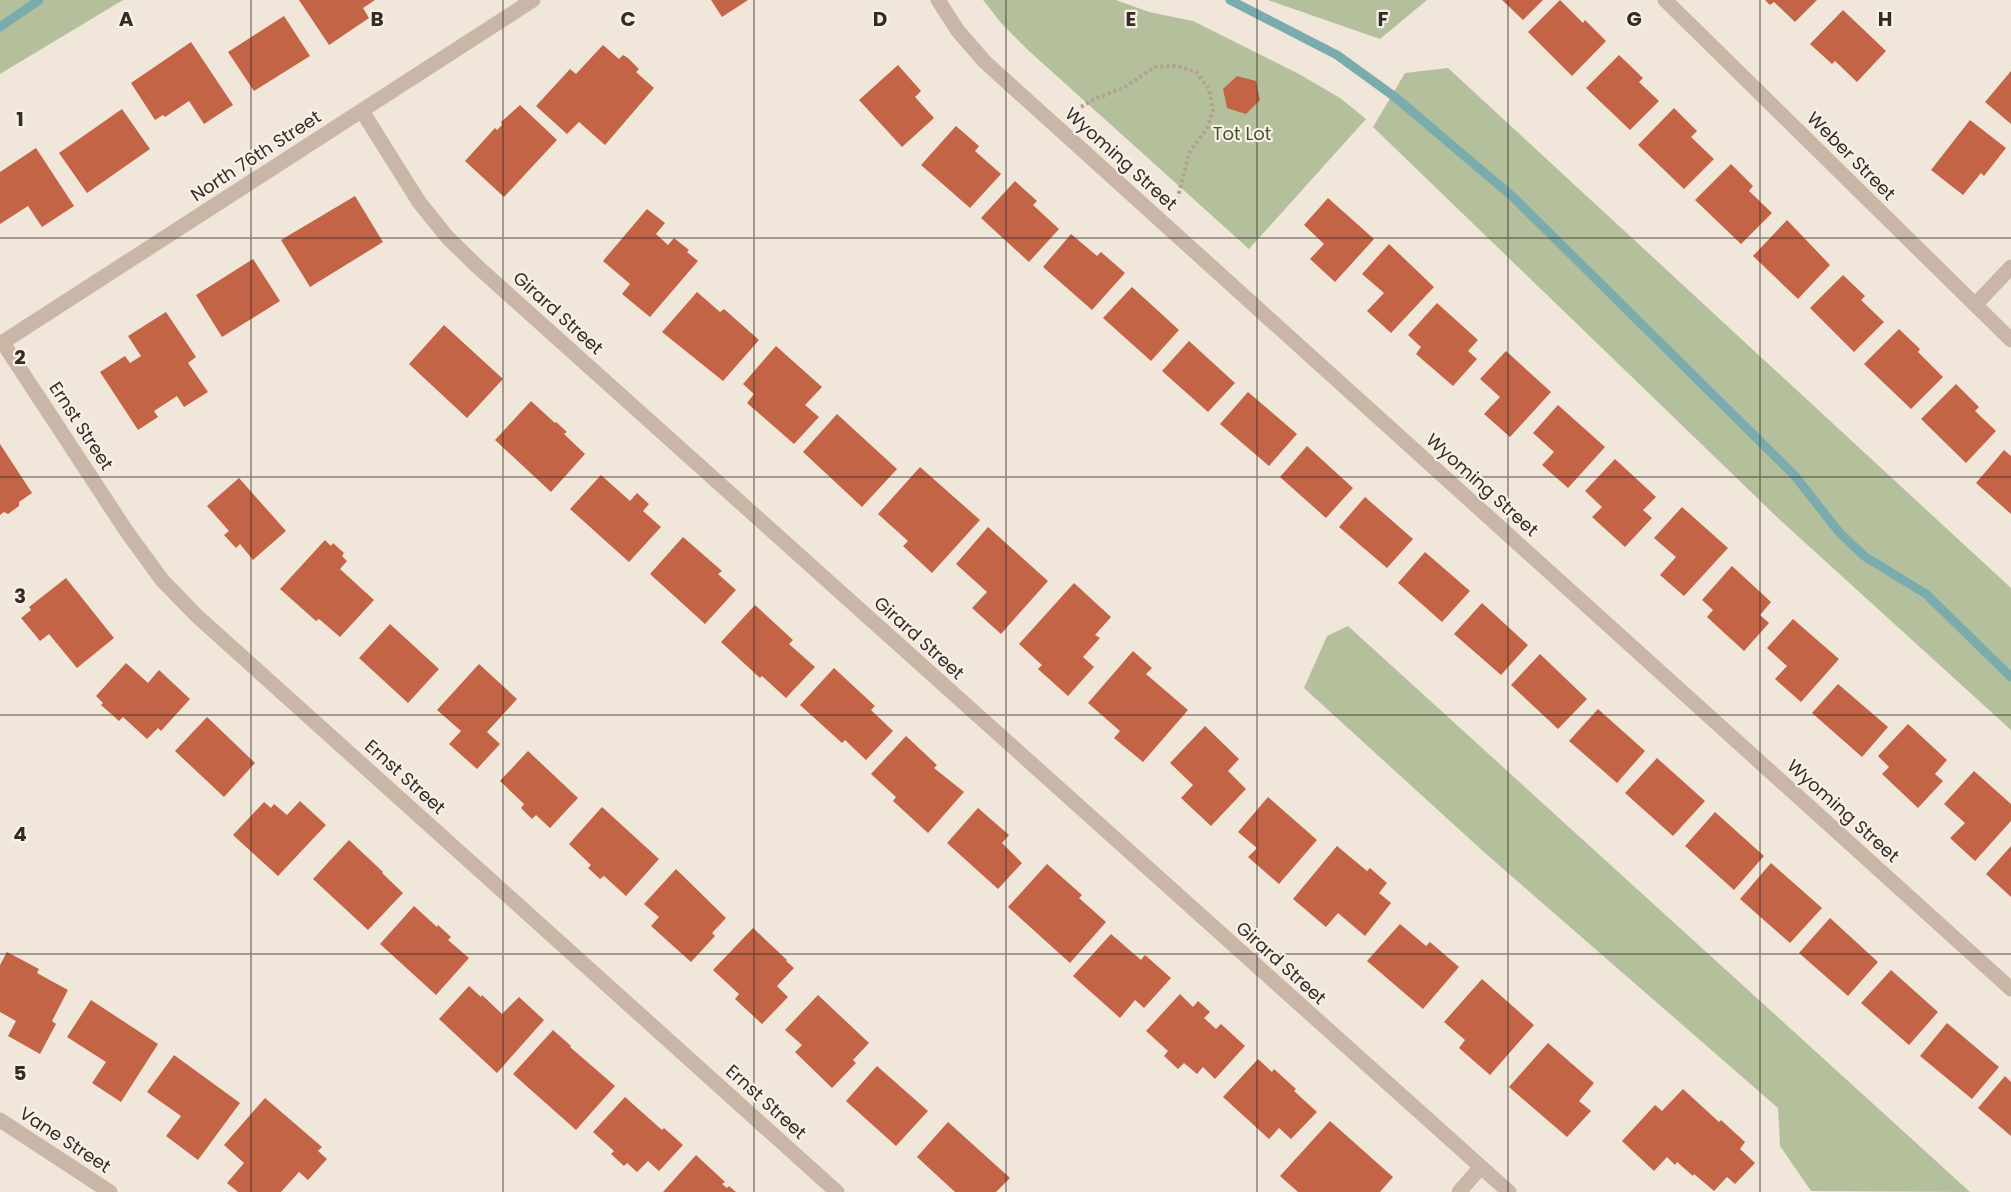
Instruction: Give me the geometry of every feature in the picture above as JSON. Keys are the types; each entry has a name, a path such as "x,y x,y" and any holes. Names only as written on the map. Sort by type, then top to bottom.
{"street":[{"name":"North 76th Street","path":"1,344 533,0"},
{"name":"Wyoming Street","path":"938,0 958,31 985,62 2011,989"},
{"name":"Weber Street","path":"1665,0 2011,340"},
{"name":"Girard Street","path":"362,111 419,202 448,238 479,268 1509,1192"},
{"path":"1974,305 2011,267"},
{"name":"Ernst Street","path":"1,344 127,532 162,580 197,616 837,1192"},
{"name":"Vane Street","path":"0,1120 110,1192"},
{"name":"Girard Street","path":"1480,1168 1515,1192"},
{"path":"1459,1192 1480,1168"}],"path":[{"path":"1081,107 1094,99 1123,88 1155,67 1176,66 1196,72 1209,89 1213,110 1208,128 1189,153 1178,197"}],"green space":[{"path":"0,0 123,0 0,74"},
{"name":"Tot Lot","path":"983,0 1116,0 1149,12 1193,21 1299,74 1340,98 1366,119 1249,249 1029,51 1002,24"},
{"path":"1268,0 1427,0 1380,39"},
{"path":"1448,68 2011,588 2011,730 1779,519 1373,127 1405,73"},
{"path":"1348,626 1970,1192 1811,1191 1780,1146 1778,1108 1485,853 1304,688 1327,636"}],"building":[{"path":"299,0 375,0 363,8 369,18 329,45"},
{"path":"711,0 748,0 722,17"},
{"path":"1502,0 1543,0 1523,20"},
{"path":"1560,0 1583,23 1585,20 1606,41 1572,76 1528,32"},
{"path":"1765,0 1817,0 1795,22 1774,2 1770,5"},
{"path":"1843,10 1886,51 1857,82 1835,61 1832,64 1810,44"},
{"path":"284,16 310,56 254,91 228,52"},
{"path":"191,42 233,105 204,124 189,101 165,117 163,115 155,120 131,83"},
{"path":"603,45 619,59 623,55 628,58 639,69 636,72 654,88 605,145 579,122 567,134 536,106 570,69 576,74"},
{"path":"1619,55 1643,78 1639,82 1659,101 1630,130 1586,88"},
{"path":"898,65 921,91 915,97 934,118 902,147 859,100"},
{"path":"2011,71 2011,124 1985,102"},
{"path":"1237,76 1256,81 1260,100 1246,114 1227,108 1223,89"},
{"path":"520,105 557,140 504,197 465,161"},
{"path":"1674,108 1697,131 1691,137 1714,159 1684,189 1638,145"},
{"path":"122,109 150,149 87,193 59,153"},
{"path":"1970,120 2006,148 1984,176 1981,173 1963,195 1931,170"},
{"path":"956,126 979,146 975,151 1001,174 970,208 921,165"},
{"path":"36,148 74,206 42,227 28,206 0,224 0,172"},
{"path":"1731,164 1753,186 1749,191 1772,213 1741,244 1695,200"},
{"path":"1015,181 1037,201 1033,205 1059,229 1029,262 981,218"},
{"path":"355,196 383,242 310,287 281,240"},
{"path":"1328,198 1374,239 1335,282 1310,259 1324,244 1304,225"},
{"path":"647,209 665,223 656,234 668,245 674,238 698,261 650,317 622,294 630,284 603,261"},
{"path":"1787,220 1830,265 1798,299 1753,256"},
{"path":"1071,234 1097,256 1101,252 1125,273 1092,310 1043,267"},
{"path":"1389,244 1434,287 1391,333 1367,311 1384,293 1362,274"},
{"path":"253,259 280,301 222,337 196,295"},
{"path":"1843,275 1865,296 1861,300 1884,322 1854,352 1810,308"},
{"path":"1132,287 1179,330 1151,361 1103,318"},
{"path":"697,292 720,312 724,309 759,340 723,381 662,332"},
{"path":"1437,303 1478,340 1468,351 1477,359 1453,386 1416,354 1421,347 1408,335"},
{"path":"166,312 196,357 188,363 208,392 184,407 177,396 154,411 158,417 138,430 100,372 125,356 130,363 141,356 128,336"},
{"path":"444,325 503,379 467,418 409,364"},
{"path":"1899,329 1920,349 1918,352 1943,377 1911,409 1864,364"},
{"path":"1189,341 1235,383 1208,412 1162,371"},
{"path":"776,346 822,387 805,405 819,417 794,444 747,403 754,394 743,384"},
{"path":"1506,351 1551,392 1510,437 1484,414 1500,397 1480,379"},
{"path":"1956,384 1979,407 1975,411 1996,431 1966,463 1921,419"},
{"path":"1248,392 1297,434 1269,466 1220,424"},
{"path":"531,401 567,432 564,434 585,454 551,492 495,440"},
{"path":"1558,405 1605,447 1568,488 1542,465 1554,452 1533,433"},
{"path":"837,414 897,469 862,507 803,452"},
{"path":"0,444 32,493 8,514 4,512 0,515"},
{"path":"1307,446 1353,488 1326,518 1280,477"},
{"path":"2004,450 2011,456 2011,514 1976,483"},
{"path":"1615,459 1656,497 1643,510 1652,518 1625,547 1592,517 1602,507 1585,491"},
{"path":"920,467 980,520 932,573 903,546 908,541 878,514"},
{"path":"601,475 630,501 637,493 649,504 643,511 661,527 629,562 570,509"},
{"path":"239,478 286,531 253,560 240,544 236,548 224,535 229,531 207,506"},
{"path":"1365,497 1413,539 1387,568 1339,527"},
{"path":"1682,507 1728,548 1684,596 1660,575 1676,557 1654,538"},
{"path":"988,527 1048,581 1001,634 972,608 987,592 956,564"},
{"path":"683,537 722,571 718,574 736,590 705,624 650,574"},
{"path":"325,540 331,546 333,543 344,553 342,556 347,561 340,569 374,600 340,637 319,619 316,621 280,589"},
{"path":"1425,552 1470,591 1442,622 1398,583"},
{"path":"1732,566 1771,602 1760,615 1769,623 1744,651 1707,617 1713,610 1702,600"},
{"path":"66,578 114,638 77,668 49,634 40,641 21,618 31,610 29,607"},
{"path":"1074,583 1111,617 1095,635 1100,638 1083,657 1094,667 1068,696 1038,669 1042,665 1019,644"},
{"path":"1482,603 1528,645 1501,675 1454,634"},
{"path":"755,605 793,640 789,644 815,667 786,698 762,676 760,678 721,642"},
{"path":"1793,619 1839,659 1801,702 1775,679 1787,666 1767,648"},
{"path":"390,624 439,669 408,703 359,658"},
{"path":"1133,651 1152,668 1146,674 1188,710 1143,762 1114,738 1120,731 1088,703"},
{"path":"1540,654 1587,699 1558,729 1511,685"},
{"path":"126,663 148,683 159,670 190,699 161,731 158,728 147,739 123,717 119,721 101,705 103,703 96,696"},
{"path":"479,664 517,699 487,732 500,744 477,769 449,744 461,731 437,710"},
{"path":"834,668 875,706 871,710 893,731 866,760 845,740 842,743 800,705"},
{"path":"1838,684 1888,727 1862,757 1812,713"},
{"path":"1598,709 1645,751 1617,783 1569,741"},
{"path":"207,717 255,763 224,797 175,751"},
{"path":"1908,724 1947,760 1935,774 1943,781 1918,808 1882,774 1889,767 1878,756"},
{"path":"1205,726 1239,759 1228,771 1246,789 1211,826 1181,798 1193,785 1170,763"},
{"path":"906,736 937,765 934,768 964,792 928,833 893,801 896,797 871,774"},
{"path":"528,751 578,798 550,828 536,815 532,819 521,808 524,804 500,781"},
{"path":"1657,758 1705,801 1673,836 1625,793"},
{"path":"1974,771 2011,804 2011,821 1975,861 1950,838 1965,823 1944,804"},
{"path":"1268,797 1317,840 1279,884 1248,857 1257,848 1238,832"},
{"path":"300,801 326,825 278,876 233,835 264,802 271,808 274,804 287,815"},
{"path":"602,807 659,859 626,896 604,876 600,879 588,868 591,865 569,844"},
{"path":"978,808 1009,835 1002,843 1022,863 998,889 947,843"},
{"path":"1715,812 1764,856 1734,890 1685,846"},
{"path":"349,840 403,893 368,930 313,879"},
{"path":"1337,846 1367,871 1370,868 1387,883 1379,893 1391,903 1365,936 1338,913 1326,927 1293,899"},
{"path":"2011,846 2011,897 1986,874"},
{"path":"1771,863 1822,908 1790,943 1740,899"},
{"path":"1047,864 1082,895 1079,898 1106,922 1070,963 1008,907"},
{"path":"676,869 726,918 712,933 715,936 691,962 651,926 659,917 644,904"},
{"path":"414,906 451,937 448,940 469,958 436,995 380,944"},
{"path":"1830,918 1878,962 1848,996 1799,953"},
{"path":"1400,924 1426,946 1430,942 1459,967 1423,1009 1367,961"},
{"path":"753,928 794,968 777,986 788,997 762,1024 735,999 739,994 713,970"},
{"path":"1111,934 1141,960 1145,955 1171,978 1144,1008 1135,1000 1120,1018 1073,976"},
{"path":"7,952 39,969 37,973 68,990 52,1021 56,1024 40,1054 8,1036 16,1021 0,1012 0,965"},
{"path":"1891,970 1938,1012 1909,1045 1861,1003"},
{"path":"1482,979 1534,1025 1490,1075 1459,1048 1465,1040 1444,1022"},
{"path":"469,986 502,1014 519,997 544,1020 497,1073 439,1019"},
{"path":"1180,994 1193,1007 1198,1001 1210,1012 1204,1018 1216,1029 1221,1024 1245,1046 1215,1079 1203,1067 1197,1074 1184,1063 1178,1069 1164,1056 1168,1051 1146,1031"},
{"path":"818,995 869,1043 853,1060 856,1063 832,1088 795,1052 802,1045 785,1030"},
{"path":"91,1000 158,1044 121,1102 92,1083 106,1062 67,1037"},
{"path":"1947,1023 1999,1067 1972,1099 1920,1056"},
{"path":"553,1030 615,1086 576,1130 513,1074"},
{"path":"1548,1043 1594,1083 1579,1101 1591,1111 1567,1137 1509,1087"},
{"path":"174,1055 240,1103 198,1160 166,1136 181,1116 147,1092"},
{"path":"1258,1059 1272,1072 1274,1069 1317,1112 1291,1139 1279,1128 1269,1139 1223,1097"},
{"path":"877,1066 928,1111 896,1146 846,1101"},
{"path":"2005,1076 2011,1082 2011,1136 1978,1108"},
{"path":"1683,1089 1745,1142 1740,1149 1755,1163 1735,1184 1727,1177 1714,1191 1694,1174 1693,1176 1677,1162 1675,1165 1667,1157 1654,1171 1622,1141 1655,1105 1662,1111"},
{"path":"625,1097 662,1130 664,1128 683,1145 659,1171 648,1161 637,1172 627,1163 624,1166 611,1154 614,1151 593,1132"},
{"path":"265,1098 322,1147 318,1151 327,1159 308,1180 299,1172 281,1192 238,1192 227,1183 244,1163 224,1145"},
{"path":"1330,1121 1393,1177 1380,1192 1298,1192 1280,1176"},
{"path":"948,1122 1010,1178 996,1192 955,1192 917,1157"},
{"path":"696,1155 725,1182 722,1184 736,1192 663,1192"}],"waterway":[{"path":"0,27 39,0"},
{"path":"1230,0 1337,55 1395,97 1513,197 1795,476 1839,532 1864,556 1926,594 2011,677"}]}
